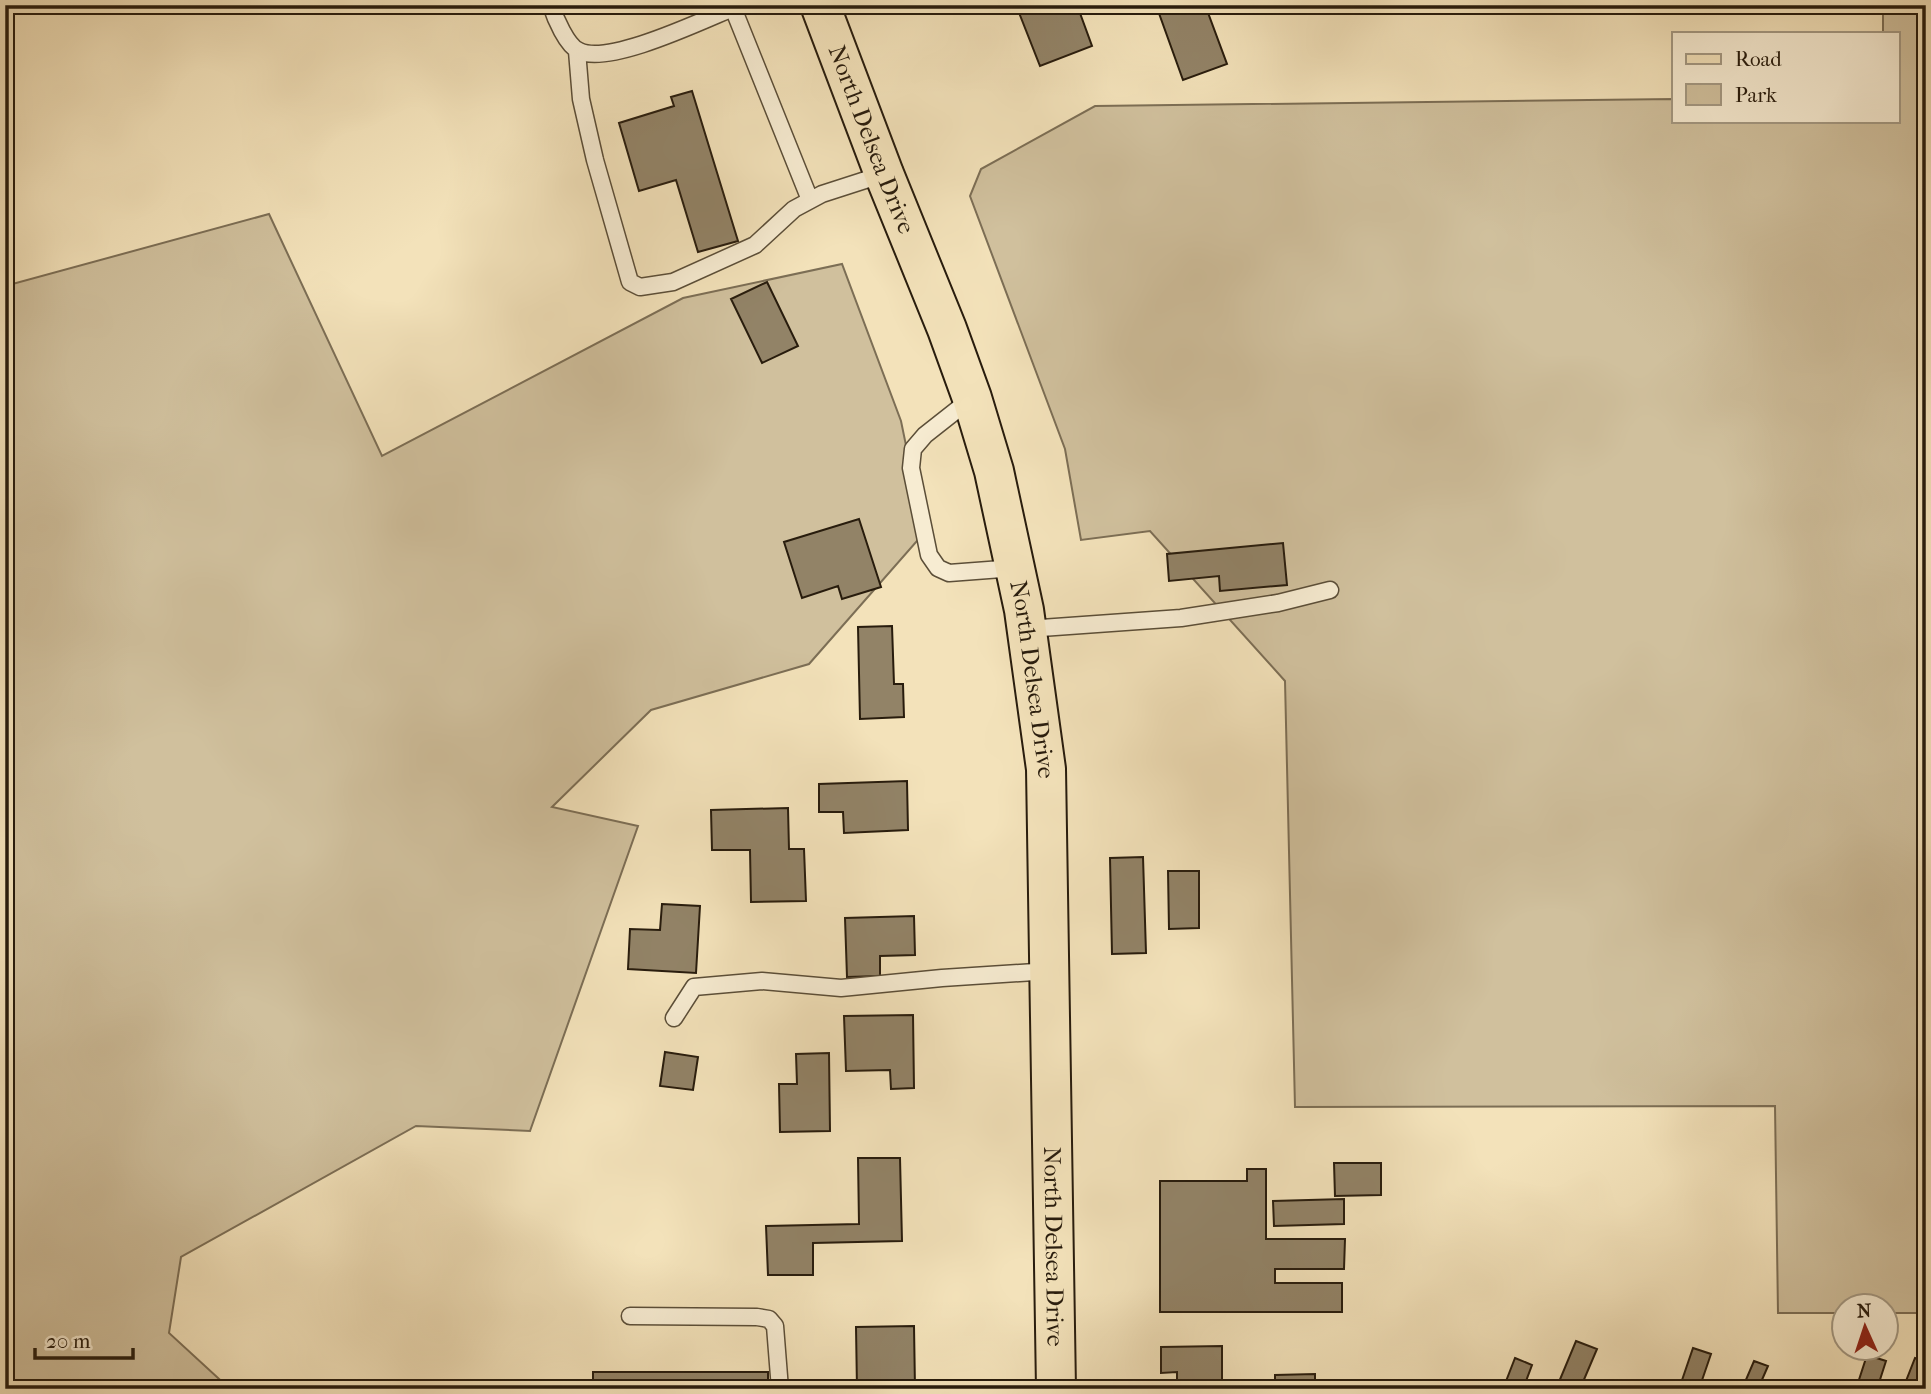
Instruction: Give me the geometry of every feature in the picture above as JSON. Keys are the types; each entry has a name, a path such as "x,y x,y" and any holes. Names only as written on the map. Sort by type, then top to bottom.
{"main road":[{"name":"North Delsea Drive","path":"820,5 972,398 994,471 1027,629 1046,769 1056,1389"}],"lane":[{"path":"551,5 565,36 577,51 581,99 595,160 630,282 640,287 673,282 755,245 782,218 810,200 884,174"},
{"path":"577,51 596,55 631,49 736,7 810,200"},
{"path":"972,398 925,435 913,449 911,468 929,555 938,568 949,573 1015,568"},
{"path":"1027,629 1181,618 1278,603 1330,590"},
{"path":"674,1018 694,987 762,981 841,988 1050,971"},
{"path":"630,1316 769,1319 775,1326 780,1389"}],"green space":[{"path":"1883,5 1926,5 1926,1313 1899,1313 1899,1292 1829,1292 1829,1313 1778,1313 1775,1106 1295,1107 1285,681 1150,531 1081,540 1065,449 970,196 981,169 1095,106 1672,99 1672,122 1899,122 1899,32 1883,32"},
{"path":"269,214 382,456 683,298 842,264 901,421 924,533 809,664 651,710 552,807 638,826 530,1131 416,1126 181,1257 169,1333 230,1389 5,1389 5,286"}],"building":[{"path":"1016,5 1077,5 1092,46 1040,66"},
{"path":"1156,5 1211,5 1212,8 1207,10 1227,64 1183,80"},
{"path":"692,91 738,241 698,252 676,180 639,191 619,123 674,106 671,97"},
{"path":"767,282 798,346 762,363 731,299"},
{"path":"859,519 881,587 842,599 838,586 802,598 784,542"},
{"path":"1283,543 1287,585 1220,591 1219,576 1169,581 1167,554"},
{"path":"892,626 894,684 903,684 904,717 860,719 858,627"},
{"path":"907,781 908,830 844,833 843,812 819,812 819,784"},
{"path":"788,808 789,849 804,849 806,901 751,902 750,850 712,850 711,810"},
{"path":"1143,857 1146,953 1112,954 1110,858"},
{"path":"1168,871 1199,871 1199,928 1169,929"},
{"path":"662,904 700,906 696,973 628,969 630,929 660,930"},
{"path":"914,916 915,955 880,956 880,976 847,977 845,918"},
{"path":"913,1015 914,1088 891,1089 890,1070 846,1071 844,1016"},
{"path":"665,1052 698,1057 693,1090 660,1086"},
{"path":"829,1053 830,1131 780,1132 779,1084 797,1084 796,1054"},
{"path":"858,1158 900,1158 902,1241 813,1243 813,1275 768,1275 766,1226 859,1224"},
{"path":"1334,1163 1381,1163 1381,1195 1335,1196"},
{"path":"1247,1169 1266,1169 1266,1239 1345,1239 1344,1269 1275,1269 1275,1283 1342,1283 1342,1312 1160,1312 1160,1181 1247,1181"},
{"path":"1344,1199 1344,1224 1274,1226 1273,1201"},
{"path":"914,1326 915,1389 857,1389 856,1327"},
{"path":"1576,1341 1597,1349 1580,1389 1556,1389"},
{"path":"1222,1346 1222,1389 1177,1389 1177,1372 1161,1373 1161,1347"},
{"path":"1693,1348 1711,1354 1699,1389 1679,1389"},
{"path":"1515,1358 1532,1365 1523,1389 1503,1389"},
{"path":"1915,1358 1926,1362 1926,1389 1915,1389 1916,1386 1906,1381"},
{"path":"1754,1361 1768,1366 1758,1389 1742,1389"},
{"path":"1865,1362 1886,1362 1877,1389 1856,1389"},
{"path":"593,1372 768,1372 768,1389 593,1389"},
{"path":"1315,1374 1315,1389 1275,1389 1275,1375"}]}
